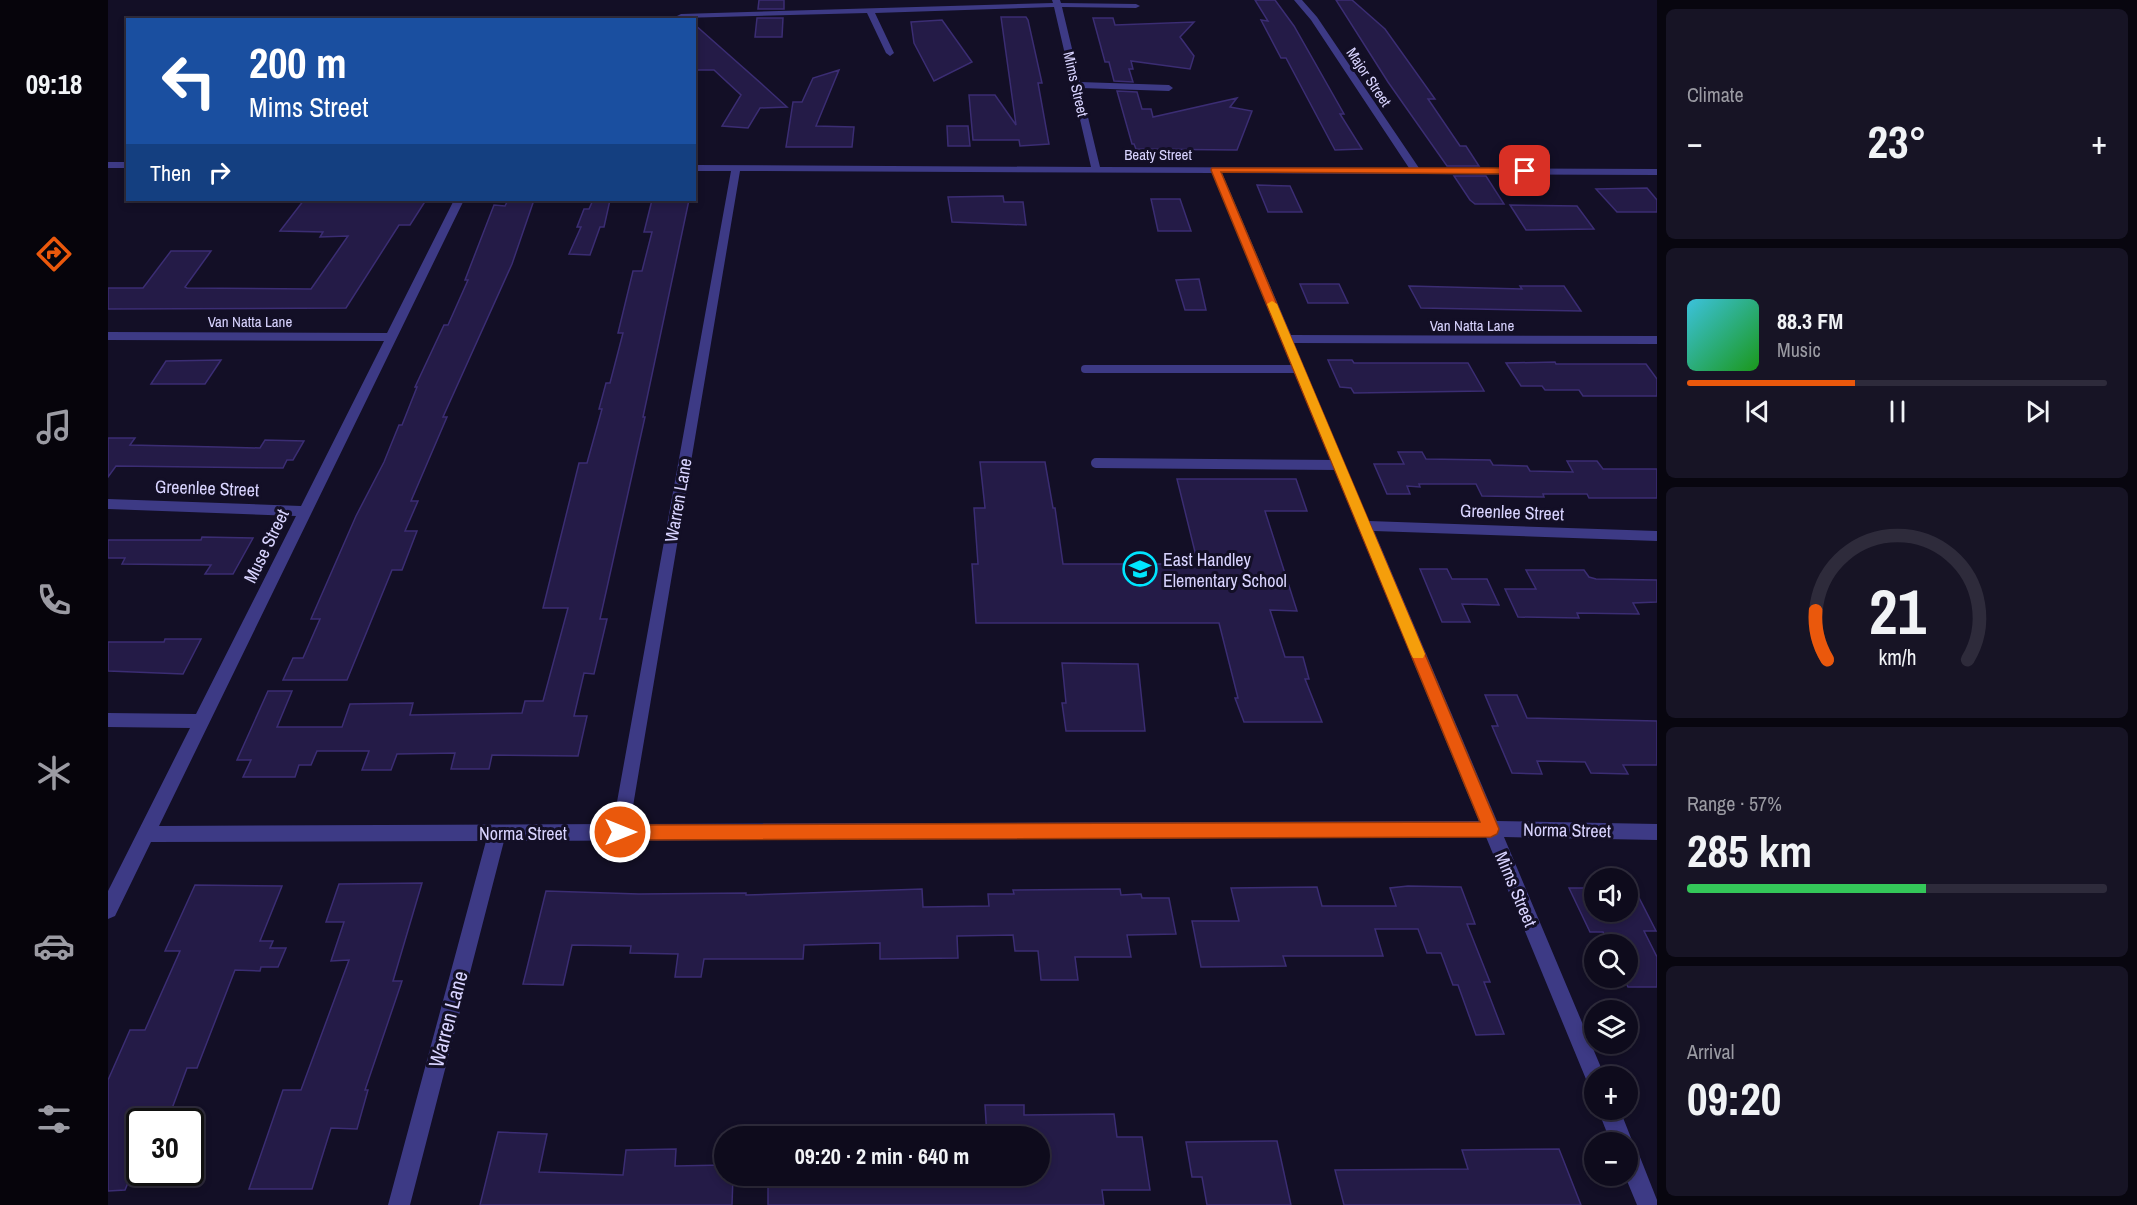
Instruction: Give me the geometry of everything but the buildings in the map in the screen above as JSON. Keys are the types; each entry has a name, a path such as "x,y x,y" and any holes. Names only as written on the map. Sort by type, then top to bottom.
{"street":[{"name":"Major Street","path":"1298,0 1314,19 1415,171"},
{"path":"681,16 726,11 870,10 1056,3 1136,6"},
{"name":"Mims Street","path":"1056,3 1095,169"},
{"path":"870,10 890,53"},
{"path":"1076,85 1169,88"},
{"path":"108,165 126,165"},
{"name":"Beaty Street","path":"696,168 1657,172"},
{"name":"Warren Lane","path":"620,832 736,168"},
{"name":"Mims Street","path":"1215,170 1590,1066"},
{"name":"Muse Street","path":"108,910 459,201"},
{"name":"Van Natta Lane","path":"108,336 391,337"},
{"name":"Van Natta Lane","path":"1287,339 1657,340"},
{"name":"Greenlee Street","path":"108,504 305,511"},
{"name":"Greenlee Street","path":"1365,526 1657,536"},
{"path":"108,720 202,721"},
{"name":"Norma Street","path":"146,834 1491,829 1657,832"},
{"name":"Warren Lane","path":"399,1205 497,833"},
{"path":"1638,1180 1648,1205"}],"lane":[{"path":"1085,369 1299,369"},
{"path":"1096,462 1339,465"}],"slow traffic":[{"path":"1272,304 1418,654"}],"place":[{"name":"East Handley Elementary School","path":"1140,569"}],"route":[{"path":"620,832 1491,829 1215,170 1525,171"}]}
